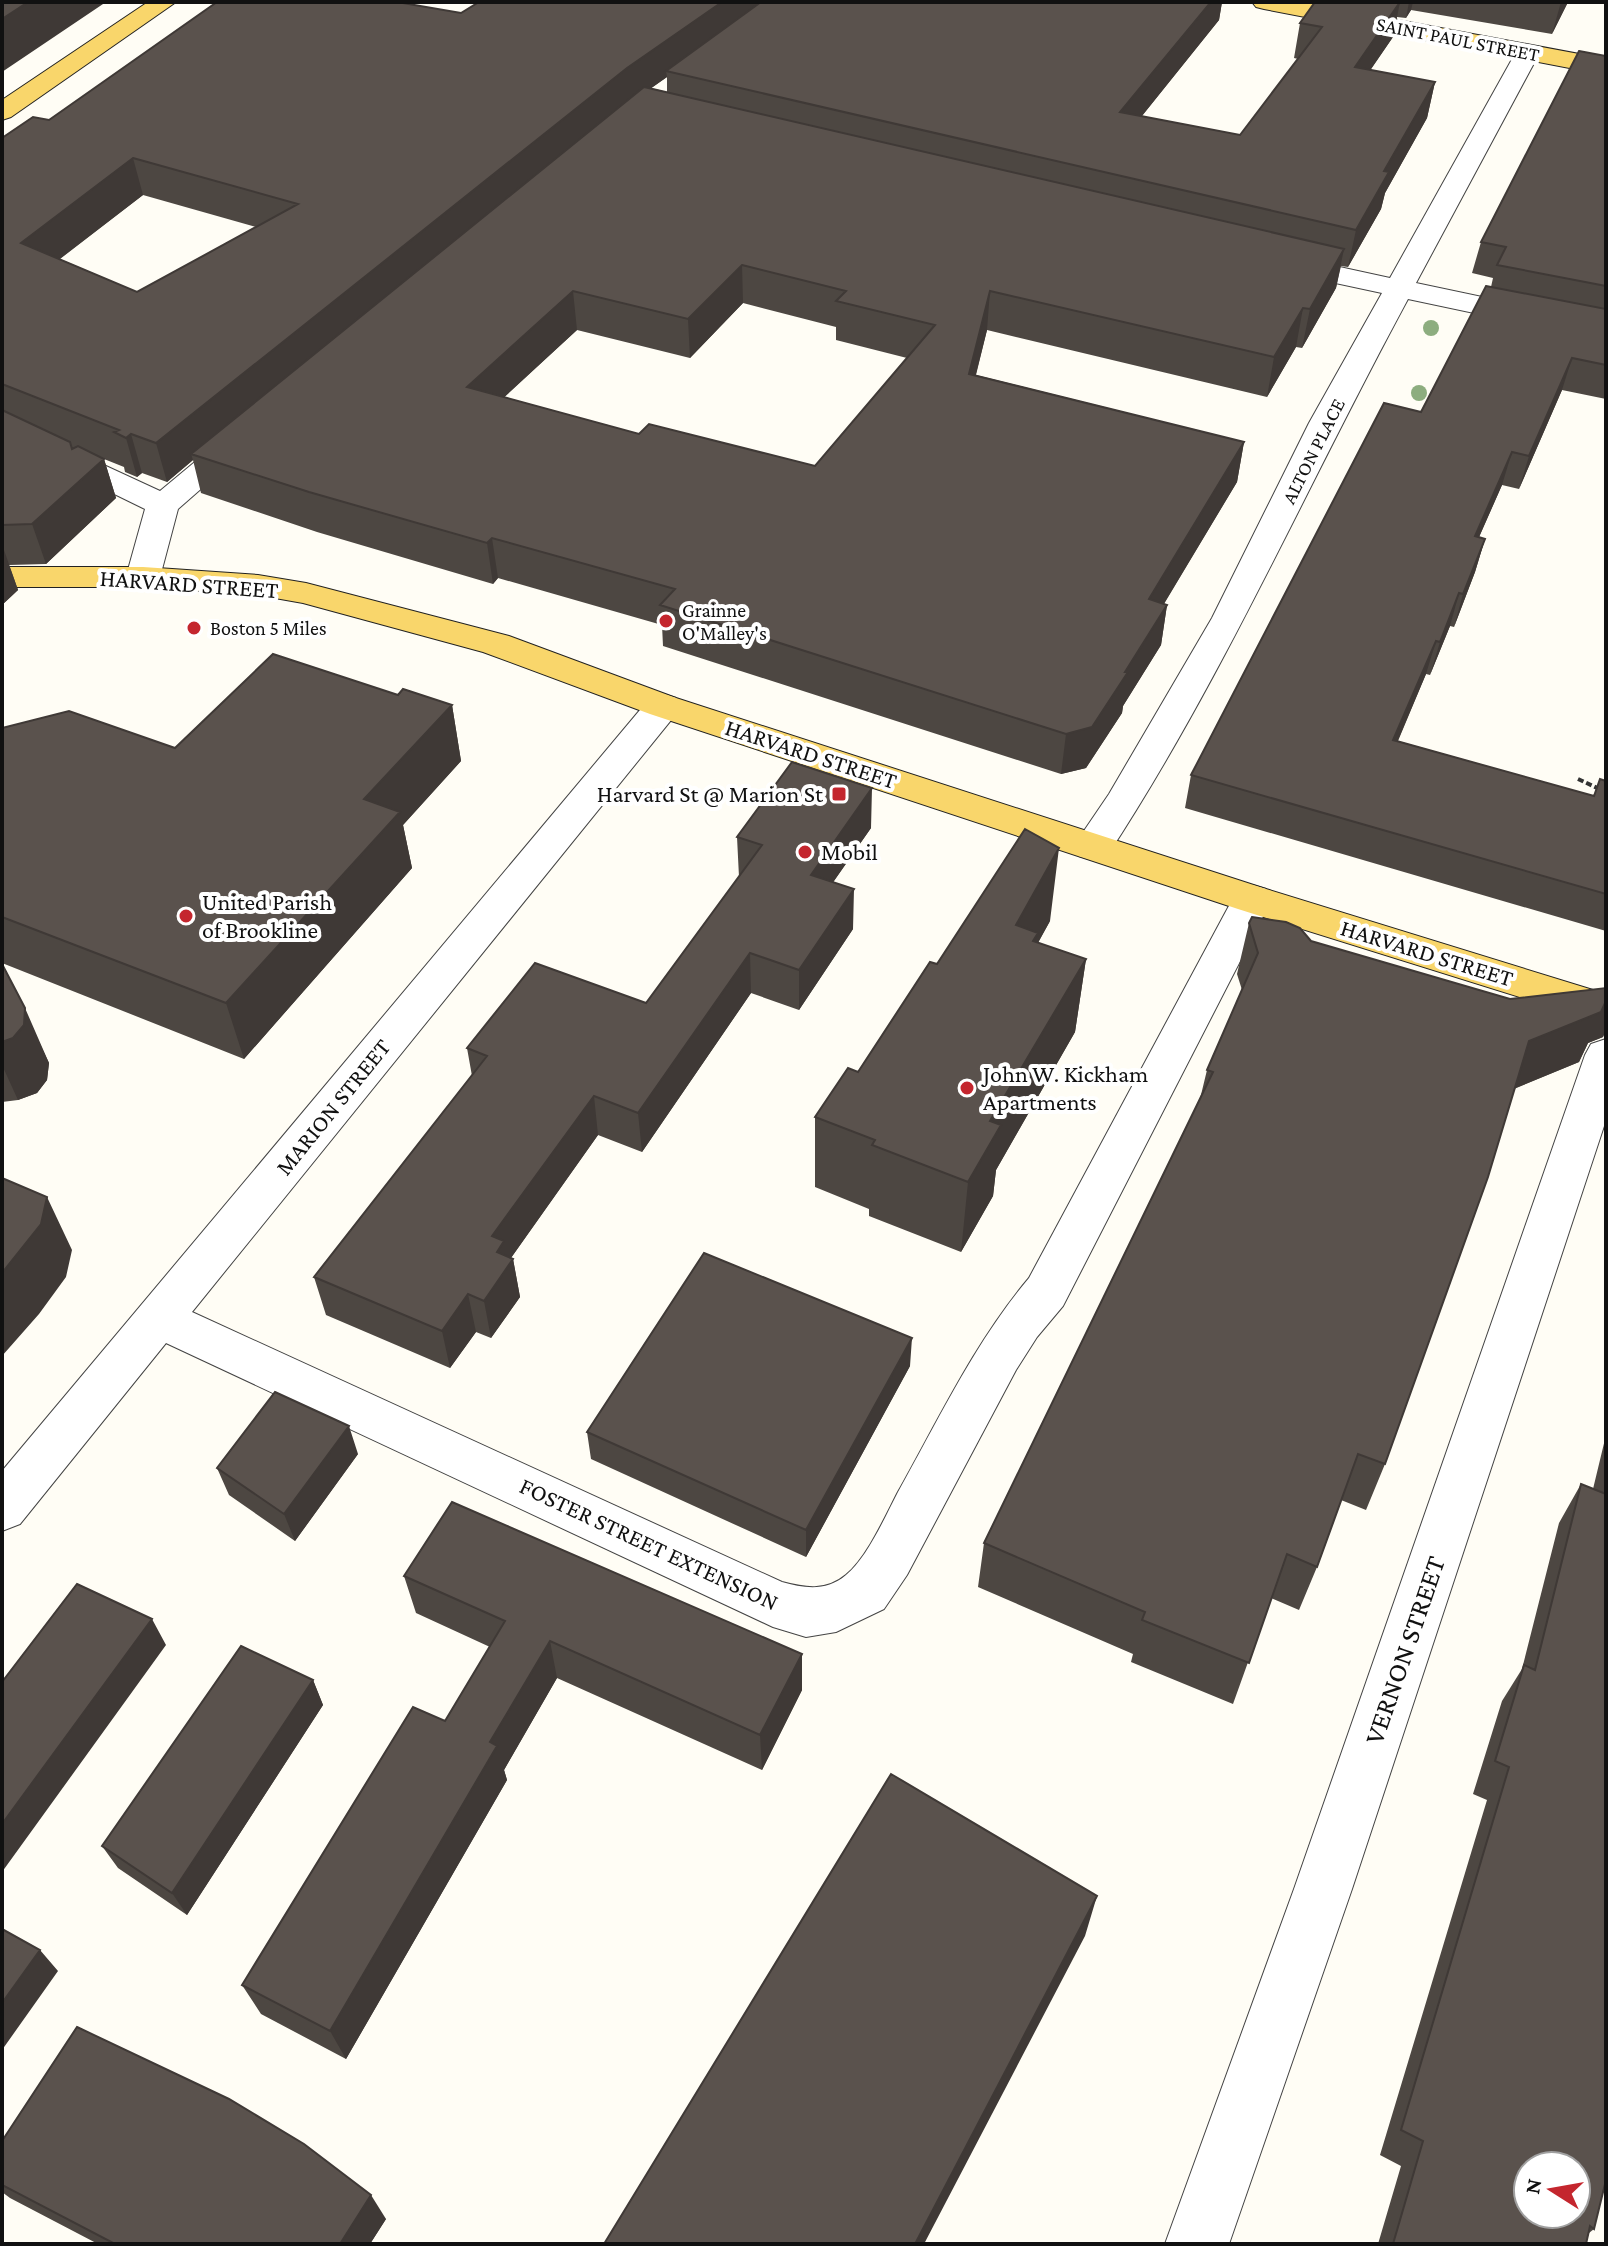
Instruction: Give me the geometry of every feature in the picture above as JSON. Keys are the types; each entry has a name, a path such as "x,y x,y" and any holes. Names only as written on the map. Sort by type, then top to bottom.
{"main road":[{"path":"2,112 164,2"},
{"name":"SAINT PAUL STREET","path":"1264,2 1606,67"},
{"name":"HARVARD STREET","path":"2,577 143,577 258,585 306,593 496,644 663,706 1252,899 1606,1009"}],"street":[{"name":"ALTON PLACE","path":"1093,847 1125,799 1229,618 1325,423 1528,52"},
{"path":"1248,255 1606,332"},
{"path":"143,577 163,505 267,417"},
{"path":"2,427 163,505"},
{"name":"MARION STREET","path":"2,1508 663,706"},
{"name":"FOSTER STREET EXTENSION","path":"159,1318 773,1603 806,1613 836,1608 865,1592 889,1558 999,1356 1020,1323 1046,1292 1252,899"},
{"name":"VERNON STREET","path":"1197,2244 1328,1874 1606,1055"}],"path":[{"path":"1578,779 1606,792"}],"building":[{"path":"2,2 28,2 2,19"},
{"path":"217,2 397,2 461,13 479,2 722,2 627,68 156,443 131,434 126,438 114,432 119,430 2,384 2,138 33,117 49,120","holes":["133,158 298,204 137,292 21,243"]},
{"path":"761,2 1211,2 1120,112 1240,135 1322,27 1300,23 1315,2 1400,2 1355,67 1435,82 1384,171 1389,172 1356,230 666,71"},
{"path":"1579,51 1606,56 1606,286 1497,265 1506,247 1481,242"},
{"path":"644,87 1344,249 1310,309 1303,308 1274,357 990,291 969,374 1244,442 1149,599 1167,605 1125,672 1128,672 1092,727 1066,734 660,605 675,589 492,538 487,543 309,492 191,454","holes":["742,265 846,291 836,301 935,325 815,466 649,424 639,434 467,387 573,291 688,319"]},
{"path":"1486,286 1606,309 1606,365 1572,358 1529,456 1512,452 1475,536 1485,539 1463,594 1459,593 1440,642 1436,641 1393,740 1594,796 1600,779 1606,781 1606,894 1191,775 1384,403 1421,412"},
{"path":"2,410 70,442 72,449 78,446 104,459 32,524 2,525"},
{"name":"United Parish of Brookline","path":"273,654 398,695 403,689 452,705 364,799 400,812 226,1003 2,917 2,728 69,711 175,748"},
{"path":"792,762 872,788 811,875 854,889 799,970 750,953 638,1113 594,1096 492,1236 504,1241 497,1252 513,1259 484,1301 468,1294 442,1331 314,1277 487,1056 467,1048 535,963 646,1003 762,845 737,837"},
{"path":"1025,829 1059,848 1016,925 1038,933 1033,941 1086,959 990,1121 1001,1125 968,1182 872,1145 875,1140 815,1117 848,1068 858,1072 930,962 937,964"},
{"path":"1252,917 1286,922 1300,928 1311,941 1510,999 1606,988 1606,1001 1601,1012 1529,1041 1488,1177 1385,1464 1358,1454 1317,1567 1287,1554 1249,1663 1142,1620 1145,1612 984,1543 1213,1072 1207,1070 1258,953 1249,923"},
{"path":"2,964 25,1008 24,1025 13,1038 2,1042"},
{"path":"2,1178 47,1197 41,1224 2,1273"},
{"path":"704,1253 912,1338 806,1530 587,1432"},
{"path":"275,1392 349,1426 284,1514 217,1468"},
{"path":"1581,1484 1606,1494 1606,2180 1594,2229 1592,2150 1512,2150 1512,2230 1589,2230 1586,2244 1393,2244 1423,2141 1401,2130 1509,1767 1495,1761 1524,1665 1535,1670"},
{"path":"452,1502 802,1654 760,1735 550,1641 490,1742 497,1746 330,2031 242,1985 413,1707 445,1721 505,1621 404,1576"},
{"path":"77,1584 152,1619 2,1824 2,1682"},
{"path":"241,1646 313,1680 172,1893 102,1846"},
{"path":"891,1774 1097,1896 915,2244 604,2244"},
{"path":"2,1929 40,1950 2,2003"},
{"path":"77,2027 229,2099 304,2144 371,2195 340,2244 115,2244 2,2185 2,2141"}],"place":[{"name":"Grainne O'Malley's","path":"666,621"},
{"name":"Boston 5 Miles","path":"194,628"},
{"name":"Harvard St @ Marion St","path":"839,794"},
{"name":"Mobil","path":"805,852"},
{"name":"United Parish of Brookline","path":"186,916"},
{"name":"John W. Kickham Apartments","path":"967,1088"}]}
